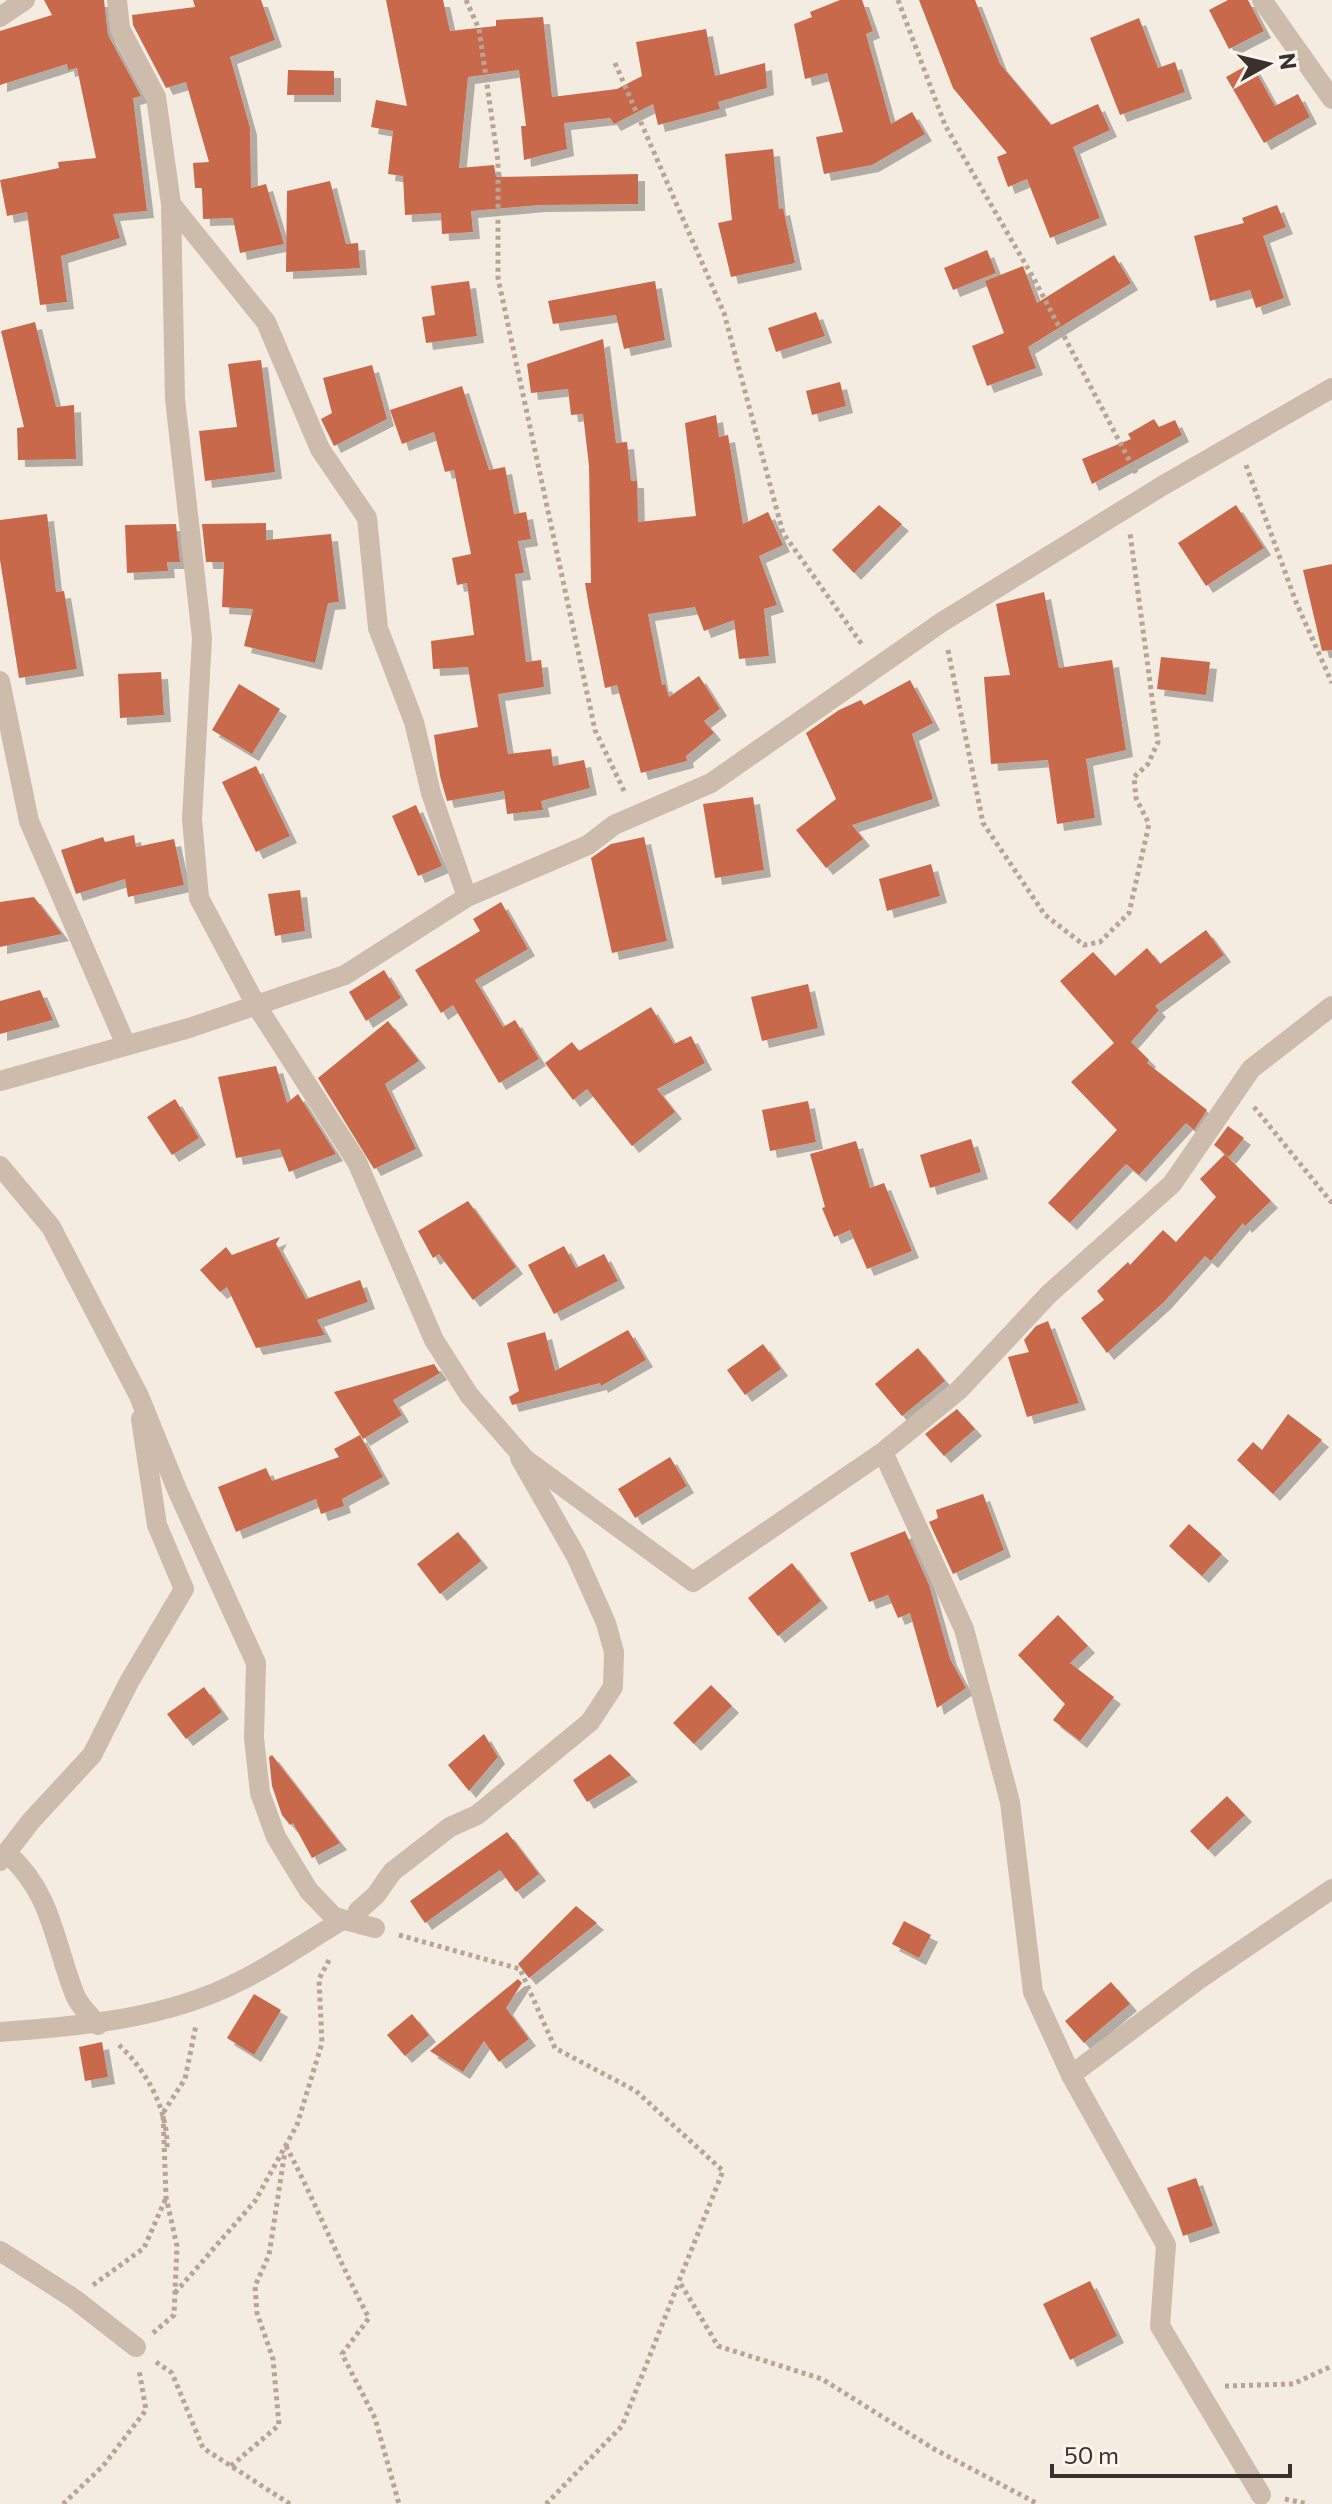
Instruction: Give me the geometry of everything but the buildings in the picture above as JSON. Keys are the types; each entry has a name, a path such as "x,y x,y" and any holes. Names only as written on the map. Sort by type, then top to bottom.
{"street":[{"path":"0,17 25,0"},
{"path":"117,0 120,29 156,97 171,204 175,399 202,638 192,819 199,898 256,1005 357,1162 434,1340 469,1395 525,1459 693,1582 883,1452 959,1390 1049,1294 1172,1184 1251,1069 1332,1006"},
{"path":"1262,0 1332,99"},
{"path":"171,204 266,322 320,449 367,518 378,628 414,722 431,793 467,897"},
{"path":"0,1081 126,1045 345,975 467,897 588,845 614,825 711,783 876,665 942,622 1126,508 1332,388"},
{"path":"0,681 29,821 126,1045"},
{"path":"0,1166 51,1227 139,1396 178,1492 256,1663 254,1738 260,1793 276,1837 309,1891 350,1919 375,1928"},
{"path":"98,2025 76,1998 54,1922 27,1872 4,1858 31,1821 92,1755 129,1682 184,1589 157,1525 139,1396"},
{"path":"0,2032 98,2025 239,1982 350,1919 376,1895 392,1872 450,1827 477,1815 590,1722 613,1687 614,1652 606,1623 576,1556 547,1510 514,1446"},
{"path":"883,1452 964,1629 1010,1802 1033,1992 1071,2075 1166,2245 1160,2326 1261,2495"},
{"path":"1071,2075 1198,1980 1332,1889"},
{"path":"0,2251 73,2298 136,2347"}],"path":[{"path":"466,0 479,29 496,146 498,278 518,379 595,730 636,816"},
{"path":"898,0 945,125 1034,279 1148,495"},
{"path":"615,63 724,313 783,533 876,665"},
{"path":"1238,442 1296,602 1332,683"},
{"path":"942,622 983,823 1045,915 1084,945 1100,942 1129,913 1149,824 1136,798 1134,777 1148,764 1158,742 1126,508"},
{"path":"1239,1086 1282,1145 1332,1203"},
{"path":"175,2293 255,2201 297,2125 322,2043 319,1979 350,1919"},
{"path":"375,1928 520,1969 555,2048 636,2091 723,2171 622,2426 546,2504"},
{"path":"163,2113 185,2079 194,2030 207,1994"},
{"path":"98,2025 138,2062 168,2123 166,2197 177,2246 174,2315 136,2347"},
{"path":"231,2466 279,2425 273,2359 257,2313 255,2286 269,2255 285,2146"},
{"path":"285,2146 369,2318 342,2354 375,2418 399,2504"},
{"path":"73,2298 144,2248 166,2197"},
{"path":"679,2281 718,2346 822,2379 934,2449 1038,2504"},
{"path":"136,2347 172,2373 203,2448 290,2504"},
{"path":"63,2504 103,2466 146,2410 136,2347"},
{"path":"1196,2388 1293,2384 1332,2366"}]}
